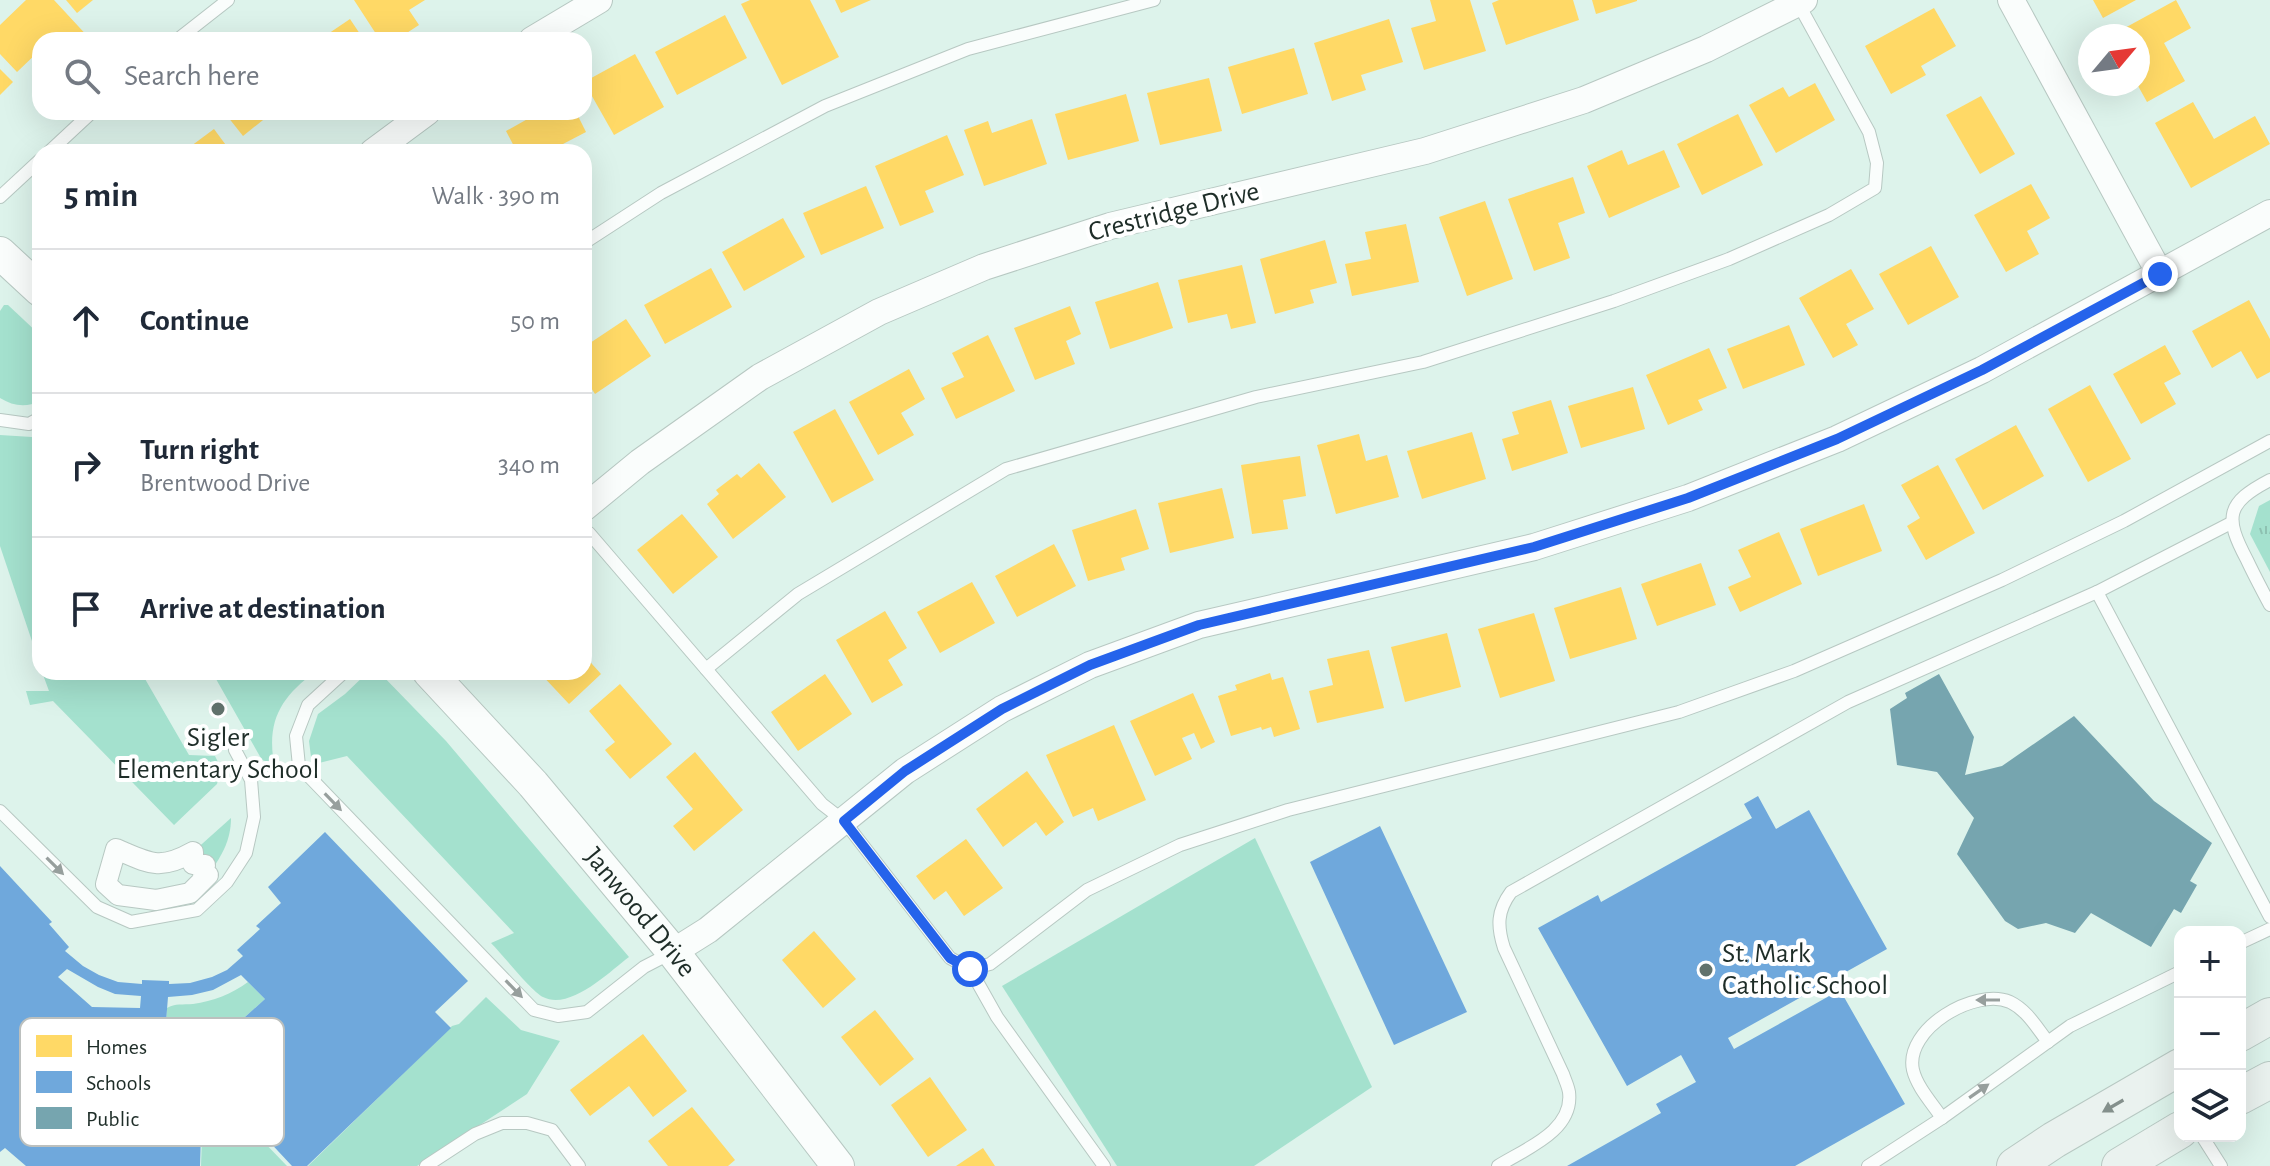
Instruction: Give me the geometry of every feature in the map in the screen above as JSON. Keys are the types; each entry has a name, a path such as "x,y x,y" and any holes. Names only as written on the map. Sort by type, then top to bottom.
{"main road":[{"path":"2246,1030 2270,1016"},
{"path":"2015,1166 2175,1070"},
{"path":"2246,1093 2270,1080"},
{"path":"2120,1166 2174,1134"}],"street":[{"path":"545,32 599,0"},
{"path":"2011,0 2160,274"},
{"name":"Crestridge Drive","path":"592,501 640,462 760,377 879,312 984,267 1110,226 1439,147 1584,100 1706,49 1800,1"},
{"path":"384,144 416,120"},
{"path":"673,952 708,930 905,771 1002,709 1090,665 1199,625 1534,547 1688,498 1863,426 1982,370 2270,213"},
{"path":"0,253 32,283"},
{"name":"Janwood Drive","path":"436,680 533,784 673,952 838,1166"},
{"path":"116,849 152,865 193,852 193,864 205,865 203,874 208,875 190,893 156,900 139,899 118,895 106,884 116,849"}],"lane":[{"path":"187,32 228,0"},
{"path":"592,238 661,193 825,106 968,49 1154,0"},
{"path":"706,669 798,594 1006,469 1256,397 1423,362 1599,306 1729,259 1829,215 1864,195 1875,188 1877,163 1869,132 1800,1"},
{"path":"58,144 83,120"},
{"path":"0,197 32,167"},
{"path":"0,420 32,422"},
{"path":"970,969 990,964 1087,890 1180,845 1288,810 1679,712 1794,671 2056,554 2124,521 2270,441"},
{"path":"2270,480 2242,498 2231,523 2236,540 2270,605"},
{"path":"1498,1166 1562,1122 1568,1107 1569,1092 1499,931 1499,916 1511,892 1848,702 2097,592 2231,523"},
{"path":"592,537 822,804 844,821 950,958 970,969 997,1017 1104,1166"},
{"path":"2097,592 2270,917"},
{"path":"335,680 308,705 296,736 299,766 534,1010 558,1016 587,1012 644,967 673,952"},
{"path":"0,811 97,907 131,922 197,910 227,882 246,853 254,817 251,780 235,750"},
{"path":"2246,940 2270,929"},
{"path":"1868,1166 1942,1118 2070,1026 2174,975"},
{"path":"1942,1118 1912,1069 1913,1053 1920,1038 1941,1019 1974,1000 1991,998 2010,1002 2026,1013 2048,1042"},
{"path":"426,1166 475,1134 502,1123 527,1123 552,1130 579,1166"},
{"path":"2206,1142 2221,1166"}],"green space":[{"path":"8,305 32,328 30,405 10,403 0,398 0,311"},
{"path":"0,435 32,437 32,641 0,546"},
{"path":"2270,500 2270,572 2250,534 2259,506"},
{"path":"45,680 146,680 189,755 215,756 221,768 217,784 174,825 53,701 30,705 26,691 49,691"},
{"path":"217,680 306,680 280,708 273,730 273,757 268,762 262,760"},
{"path":"360,680 387,680 446,741 629,957 589,988 565,999 554,1000 538,993 491,943 514,933 347,756 319,763 311,757 309,741 318,714"},
{"path":"231,818 224,848 208,875 193,852"},
{"path":"1255,838 1372,1087 1254,1166 1117,1166 1002,986"},
{"path":"248,982 265,999 244,1018 166,1018 170,1006 215,999"},
{"path":"486,997 521,1030 560,1041 527,1094 417,1166 308,1166 452,1026 459,1024"},
{"path":"202,1146 268,1146 287,1166 201,1166"}],"building: Homes":[{"path":"26,0 54,0 84,32 32,32 32,58 17,72 0,54 0,25"},
{"path":"66,0 93,0 77,13"},
{"path":"354,0 425,0 409,10 419,25 408,32 375,32"},
{"path":"750,0 810,0 839,57 782,85 741,4"},
{"path":"835,0 871,0 841,13"},
{"path":"1430,0 1470,0 1486,51 1424,70 1411,28 1436,21"},
{"path":"1499,0 1573,0 1579,20 1506,45 1492,3"},
{"path":"1592,0 1637,0 1637,1 1596,14"},
{"path":"2093,0 2136,0 2103,18"},
{"path":"2176,0 2191,28 2164,43 2185,81 2147,102 2144,96 2150,96 2150,24 2132,24"},
{"path":"1934,8 1956,46 1921,66 1926,75 1891,94 1865,46"},
{"path":"725,15 747,58 677,95 655,52"},
{"path":"350,19 359,32 331,32"},
{"path":"1389,19 1403,62 1361,75 1366,90 1332,101 1314,43"},
{"path":"1294,48 1308,94 1242,114 1228,67"},
{"path":"635,54 664,107 614,135 592,96 592,78"},
{"path":"0,69 13,82 0,95"},
{"path":"1209,78 1222,131 1160,145 1147,93"},
{"path":"1815,83 1835,120 1776,153 1749,105 1783,87 1789,97"},
{"path":"1126,94 1139,141 1068,160 1055,114"},
{"path":"1981,96 2015,154 1980,174 1946,115"},
{"path":"2193,102 2214,139 2255,116 2270,144 2191,188 2155,123"},
{"path":"1738,114 1763,165 1702,195 1677,144"},
{"path":"1032,119 1047,164 984,186 964,130 988,121 992,133"},
{"path":"230,120 263,120 243,136"},
{"path":"526,120 580,120 586,132 563,144 513,144 506,131"},
{"path":"214,129 225,144 194,144"},
{"path":"947,135 964,175 925,191 934,212 900,226 875,166"},
{"path":"1622,150 1628,165 1664,150 1680,187 1609,218 1587,166"},
{"path":"1573,177 1585,213 1558,223 1570,258 1534,271 1508,199"},
{"path":"2031,184 2050,218 2027,231 2039,254 2006,272 1974,215"},
{"path":"866,186 884,228 821,255 803,213"},
{"path":"1485,201 1513,279 1467,296 1439,217"},
{"path":"783,218 805,257 744,291 722,252"},
{"path":"1406,224 1419,282 1352,296 1345,264 1371,259 1365,232"},
{"path":"1325,240 1337,283 1310,290 1314,303 1275,314 1260,259"},
{"path":"1931,246 1959,297 1908,325 1879,274"},
{"path":"1242,265 1256,323 1231,329 1227,314 1188,323 1178,280"},
{"path":"711,268 732,307 665,344 644,305"},
{"path":"1851,269 1874,309 1846,324 1858,345 1833,358 1799,298"},
{"path":"1158,282 1173,328 1110,349 1095,302"},
{"path":"2249,300 2270,339 2270,372 2257,379 2241,351 2212,368 2192,331"},
{"path":"1070,306 1081,334 1066,341 1075,364 1035,380 1014,328"},
{"path":"626,319 651,356 595,394 592,389 592,342"},
{"path":"1789,325 1805,365 1743,389 1727,349"},
{"path":"988,335 1015,391 956,419 941,388 964,377 952,353"},
{"path":"2165,345 2181,374 2164,383 2176,404 2141,424 2113,374"},
{"path":"1709,348 1727,388 1698,400 1703,410 1668,425 1646,375"},
{"path":"909,369 925,399 901,413 914,435 878,455 849,402"},
{"path":"2090,385 2131,459 2088,482 2048,409"},
{"path":"1633,387 1645,429 1581,448 1568,406"},
{"path":"1551,400 1568,453 1512,471 1502,439 1519,434 1512,412"},
{"path":"835,409 874,480 832,503 793,432"},
{"path":"2016,425 2044,476 1983,510 1955,459"},
{"path":"1472,432 1486,479 1422,499 1407,451"},
{"path":"1359,434 1366,461 1387,455 1399,497 1336,514 1317,445"},
{"path":"1300,456 1306,496 1283,500 1288,529 1252,534 1241,465"},
{"path":"759,463 786,497 733,539 707,504 719,494 716,490 737,474 741,478"},
{"path":"1938,465 1975,533 1926,560 1907,526 1920,518 1901,485"},
{"path":"1222,488 1234,538 1170,553 1158,503"},
{"path":"1864,504 1882,551 1818,576 1800,529"},
{"path":"1136,509 1149,549 1121,558 1125,570 1088,581 1072,530"},
{"path":"682,514 718,557 673,594 637,550"},
{"path":"1779,532 1802,584 1740,612 1728,587 1751,577 1738,550"},
{"path":"1054,544 1076,586 1017,617 995,576"},
{"path":"1701,563 1716,605 1657,626 1641,584"},
{"path":"972,582 995,623 940,653 917,612"},
{"path":"1621,587 1637,639 1570,659 1554,608"},
{"path":"885,611 907,648 888,660 903,685 872,703 836,640"},
{"path":"1534,613 1555,681 1500,698 1478,629"},
{"path":"1447,633 1461,687 1405,702 1391,647"},
{"path":"1369,650 1384,708 1317,723 1309,691 1333,685 1327,659"},
{"path":"592,664 601,674 569,704 546,680 592,680"},
{"path":"1270,673 1272,680 1283,677 1300,729 1274,737 1271,727 1262,730 1261,727 1231,736 1218,696 1237,690 1235,685"},
{"path":"825,674 852,714 798,751 771,712"},
{"path":"620,684 672,744 630,779 605,750 615,742 589,711"},
{"path":"1193,693 1215,742 1201,749 1194,733 1182,738 1192,759 1155,776 1130,721"},
{"path":"1114,725 1146,800 1098,821 1093,808 1073,817 1046,755"},
{"path":"695,752 743,810 694,851 673,826 693,809 666,777"},
{"path":"1027,771 1064,822 1046,836 1036,822 1003,847 976,809"},
{"path":"966,839 1003,888 964,916 946,891 934,900 916,876"},
{"path":"814,931 856,979 823,1008 782,960"},
{"path":"875,1010 914,1059 880,1086 841,1037"},
{"path":"643,1034 687,1091 653,1117 629,1086 590,1116 570,1090"},
{"path":"930,1077 967,1130 928,1157 891,1105"},
{"path":"692,1107 735,1160 728,1166 668,1166 648,1141"},
{"path":"983,1148 995,1166 956,1166"}],"building: Schools":[{"name":"St. Mark Catholic School","path":"1758,796 1776,829 1809,810 1887,949 1728,1038 1734,1049 1840,990 1905,1104 1795,1166 1567,1166 1661,1113 1656,1104 1696,1082 1681,1055 1627,1086 1538,928 1598,895 1601,902 1752,818 1744,804"},
{"path":"1380,826 1467,1012 1394,1045 1310,862"},
{"name":"Sigler Elementary School","path":"325,832 468,981 435,1012 451,1028 307,1166 292,1166 273,1146 284,1146 284,1018 244,1018 265,999 241,975 213,990 168,997 166,1018 20,1018 20,1146 201,1146 200,1166 26,1166 5,1148 0,1152 0,866 52,922 49,924 69,947 65,951 83,966 118,982 190,983 227,970 243,956 237,950 260,929 256,926 281,903 268,887","holes":["67,969 115,994 141,996 140,1008 92,1007 58,977"]}],"building: Public":[{"path":"1939,674 1974,737 1965,775 2002,766 2074,716 2154,801 2212,843 2190,881 2197,885 2181,913 2174,909 2151,947 2091,913 2075,933 2046,923 2018,929 2005,921 1957,854 1974,818 1937,772 1897,765 1890,709 1907,698 1905,693"}],"place":[{"name":"Sigler Elementary School","path":"218,709"},
{"name":"St. Mark Catholic School","path":"1706,970"}],"route":[{"path":"970,969 950,958 844,821 905,771 1002,709 1090,665 1199,625 1534,547 1688,498 1837,439 1982,370 2160,274"}]}
